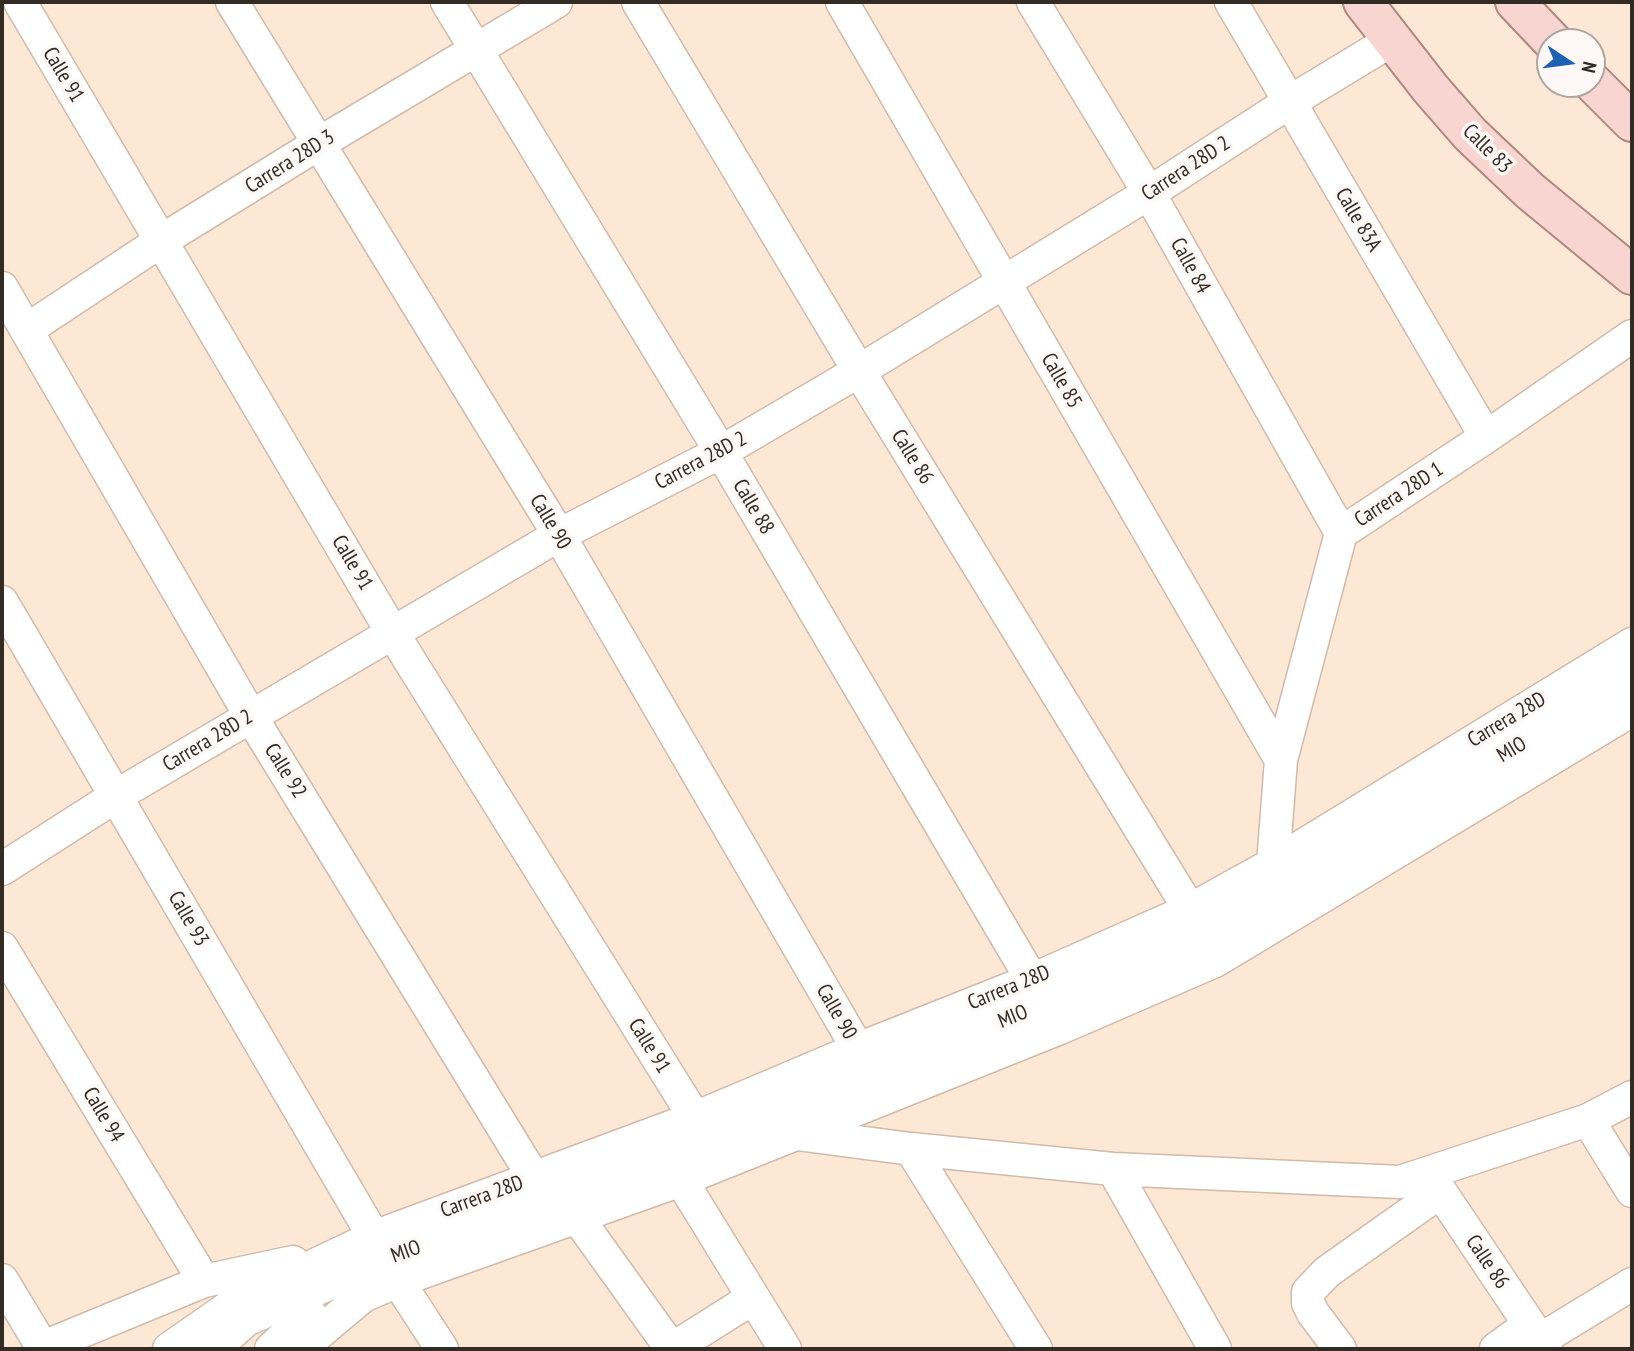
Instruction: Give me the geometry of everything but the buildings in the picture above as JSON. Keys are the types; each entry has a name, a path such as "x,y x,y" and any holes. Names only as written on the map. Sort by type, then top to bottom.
{"main road":[{"name":"Calle 83","path":"1363,2 1391,40 1470,134 1530,191 1632,275"},
{"path":"1515,2 1540,28"},
{"path":"1606,96 1632,122"}],"street":[{"name":"Calle 91","path":"19,2 392,632 695,1118"},
{"name":"Calle 90","path":"232,2 559,535 858,1049"},
{"name":"Calle 88","path":"447,2 721,452 1032,980"},
{"name":"Carrera 28D 3","path":"27,329 318,144 556,2"},
{"name":"Calle 86","path":"638,2 859,370 1190,910"},
{"name":"Calle 85","path":"842,2 1281,760"},
{"name":"Calle 84","path":"1033,2 1149,193 1341,533"},
{"name":"Calle 83A","path":"1231,2 1486,438"},
{"name":"Carrera 28D 2","path":"2,869 116,796 392,632 559,535 721,452 859,370 1149,193 1391,40"},
{"name":"Calle 92","path":"2,288 250,715 534,1178"},
{"name":"Carrera 28D 1","path":"1273,864 1281,760 1341,533 1486,438 1632,336"},
{"name":"Calle 93","path":"2,602 374,1237"},
{"name":"Carrera 28D","path":"169,1349 235,1303 354,1274 374,1237 695,1118 1032,980 1190,910 1273,864 1632,644"},
{"name":"MIO","path":"214,1349 246,1320 386,1259 688,1149 1046,1004 1203,935 1632,678"},
{"name":"Carrera 28D","path":"41,1349 204,1281 354,1274 398,1281 681,1180 1060,1028 1216,961 1632,710"},
{"name":"Calle 94","path":"2,948 204,1281"},
{"name":"Carrera 28D","path":"796,1134 911,1149 1113,1169 1435,1183 1588,1120 1632,1097"},
{"path":"1588,1120 1632,1191"},
{"path":"911,1149 1036,1349"},
{"path":"1113,1169 1215,1349"},
{"path":"681,1180 785,1349"},
{"name":"Calle 86","path":"1435,1183 1538,1338"},
{"path":"1340,1349 1313,1313 1308,1303 1308,1292 1327,1272 1435,1183"},
{"path":"577,1217 672,1349 754,1298"},
{"name":"MIO","path":"271,1349 354,1274"},
{"path":"300,1349 354,1274"},
{"path":"2,1280 41,1349"},
{"path":"398,1281 442,1349"},
{"path":"1496,1349 1538,1338 1632,1284"}]}
